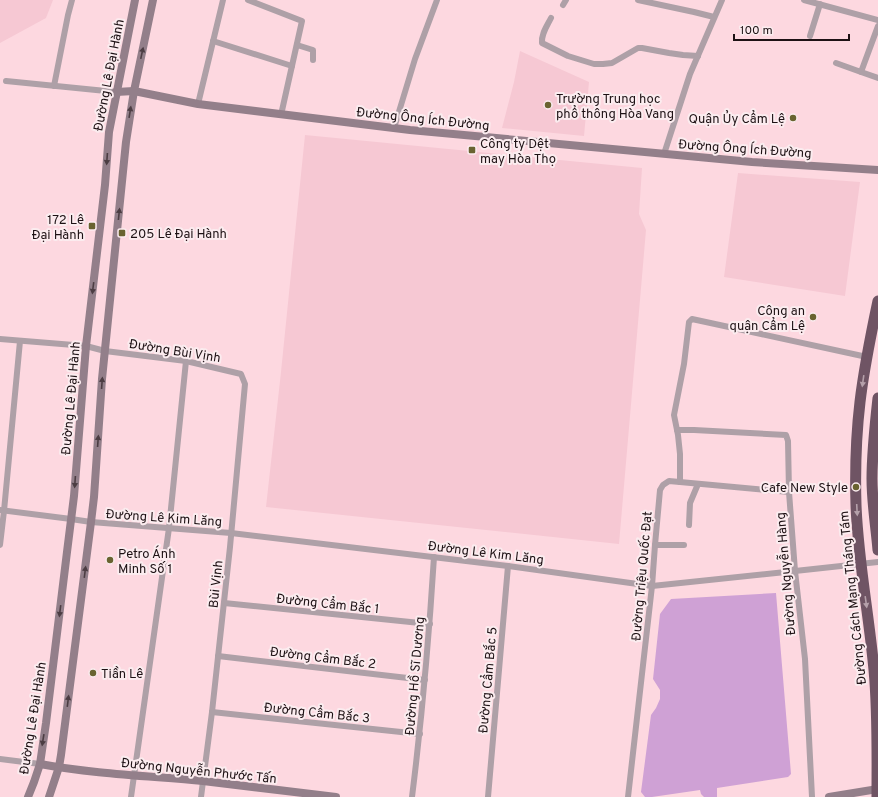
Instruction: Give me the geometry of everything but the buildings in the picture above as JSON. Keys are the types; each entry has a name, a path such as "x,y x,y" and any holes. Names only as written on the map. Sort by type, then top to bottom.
{"highway":[{"name":"Đường Cách Mạng Tháng Tám","path":"878,301 860,402 856,459 857,511 861,564 870,626 875,679 878,792"},
{"path":"878,398 874,433 872,480 878,550"}],"main road":[{"name":"Đường Lê Đại Hành","path":"28,797 40,764 71,519 86,346 105,184 109,132 135,0"},
{"path":"49,797 59,767 91,522 105,351 126,148 134,91 153,0"},
{"name":"Đường Ông Ích Đường","path":"116,92 134,91 198,104 394,128 752,162 878,170"},
{"name":"Đường Nguyễn Phước Tấn","path":"40,764 134,776 202,781 336,797"},
{"path":"829,797 878,792"}],"street":[{"path":"54,86 72,0"},
{"path":"198,104 223,0"},
{"path":"248,0 302,21 281,115"},
{"path":"394,128 415,59 437,0"},
{"path":"638,0 714,17"},
{"path":"664,154 690,74 722,0"},
{"path":"804,0 878,20"},
{"path":"810,36 820,4"},
{"path":"551,18 544,31 542,43 568,56 594,64 612,63 638,48 698,56"},
{"path":"861,72 878,26"},
{"path":"214,41 292,66"},
{"path":"297,45 314,50 313,60"},
{"path":"836,63 878,78"},
{"path":"6,81 116,92"},
{"path":"680,482 680,454 674,415 684,364 689,322 692,319 867,357"},
{"name":"Đường Bùi Vịnh","path":"0,339 86,346 105,351 186,361 241,374"},
{"path":"0,545 2,510 20,341"},
{"path":"131,797 169,528 186,361"},
{"name":"Bùi Vịnh","path":"201,797 212,712 231,533 245,384 241,374"},
{"name":"Đường Nguyễn Hàng","path":"677,430 786,435 788,441 789,492 795,571 805,659 812,797"},
{"name":"Đường Triệu Quốc Đạt","path":"628,797 652,586 660,490 663,485 669,482 680,482 789,492"},
{"path":"689,525 690,503 698,484"},
{"name":"Đường Lê Kim Lăng","path":"2,510 91,522 231,533 508,566 652,586 878,562"},
{"path":"655,545 684,545"},
{"name":"Đường Hồ Sĩ Dương","path":"412,797 425,680 434,557"},
{"name":"Đường Cẩm Bắc 5","path":"488,797 508,566"},
{"name":"Đường Cẩm Bắc 1","path":"224,603 430,624"},
{"name":"Đường Cẩm Bắc 2","path":"218,656 425,680"},
{"name":"Đường Cẩm Bắc 3","path":"212,712 420,734"},
{"path":"0,759 40,764"}],"shaded area":[{"path":"0,0 53,0 46,18 0,43"},
{"name":"Trường Trung học phổ thông Hòa Vang","path":"520,51 589,82 584,136 502,128 514,82"},
{"path":"305,135 642,168 639,214 646,230 619,544 266,507"},
{"path":"738,173 860,182 845,296 724,277"},
{"path":"776,593 791,774 788,777 717,788 717,797 704,797 700,790 645,797 641,792 651,715 660,699 660,690 653,679 660,614 671,599"}],"place":[{"name":"Trường Trung học phổ thông Hòa Vang","path":"548,105"},
{"name":"Quận Ủy Cẩm Lệ","path":"793,118"},
{"name":"Công ty Dệt may Hòa Thọ","path":"472,150"},
{"name":"172 Lê Đại Hành","path":"92,226"},
{"name":"205 Lê Đại Hành","path":"122,233"},
{"name":"Công an quận Cẩm Lệ","path":"813,317"},
{"name":"Cafe New Style","path":"856,487"},
{"name":"Petro Ánh Minh Số 1","path":"110,560"},
{"name":"Tiần Lê","path":"93,673"}]}
